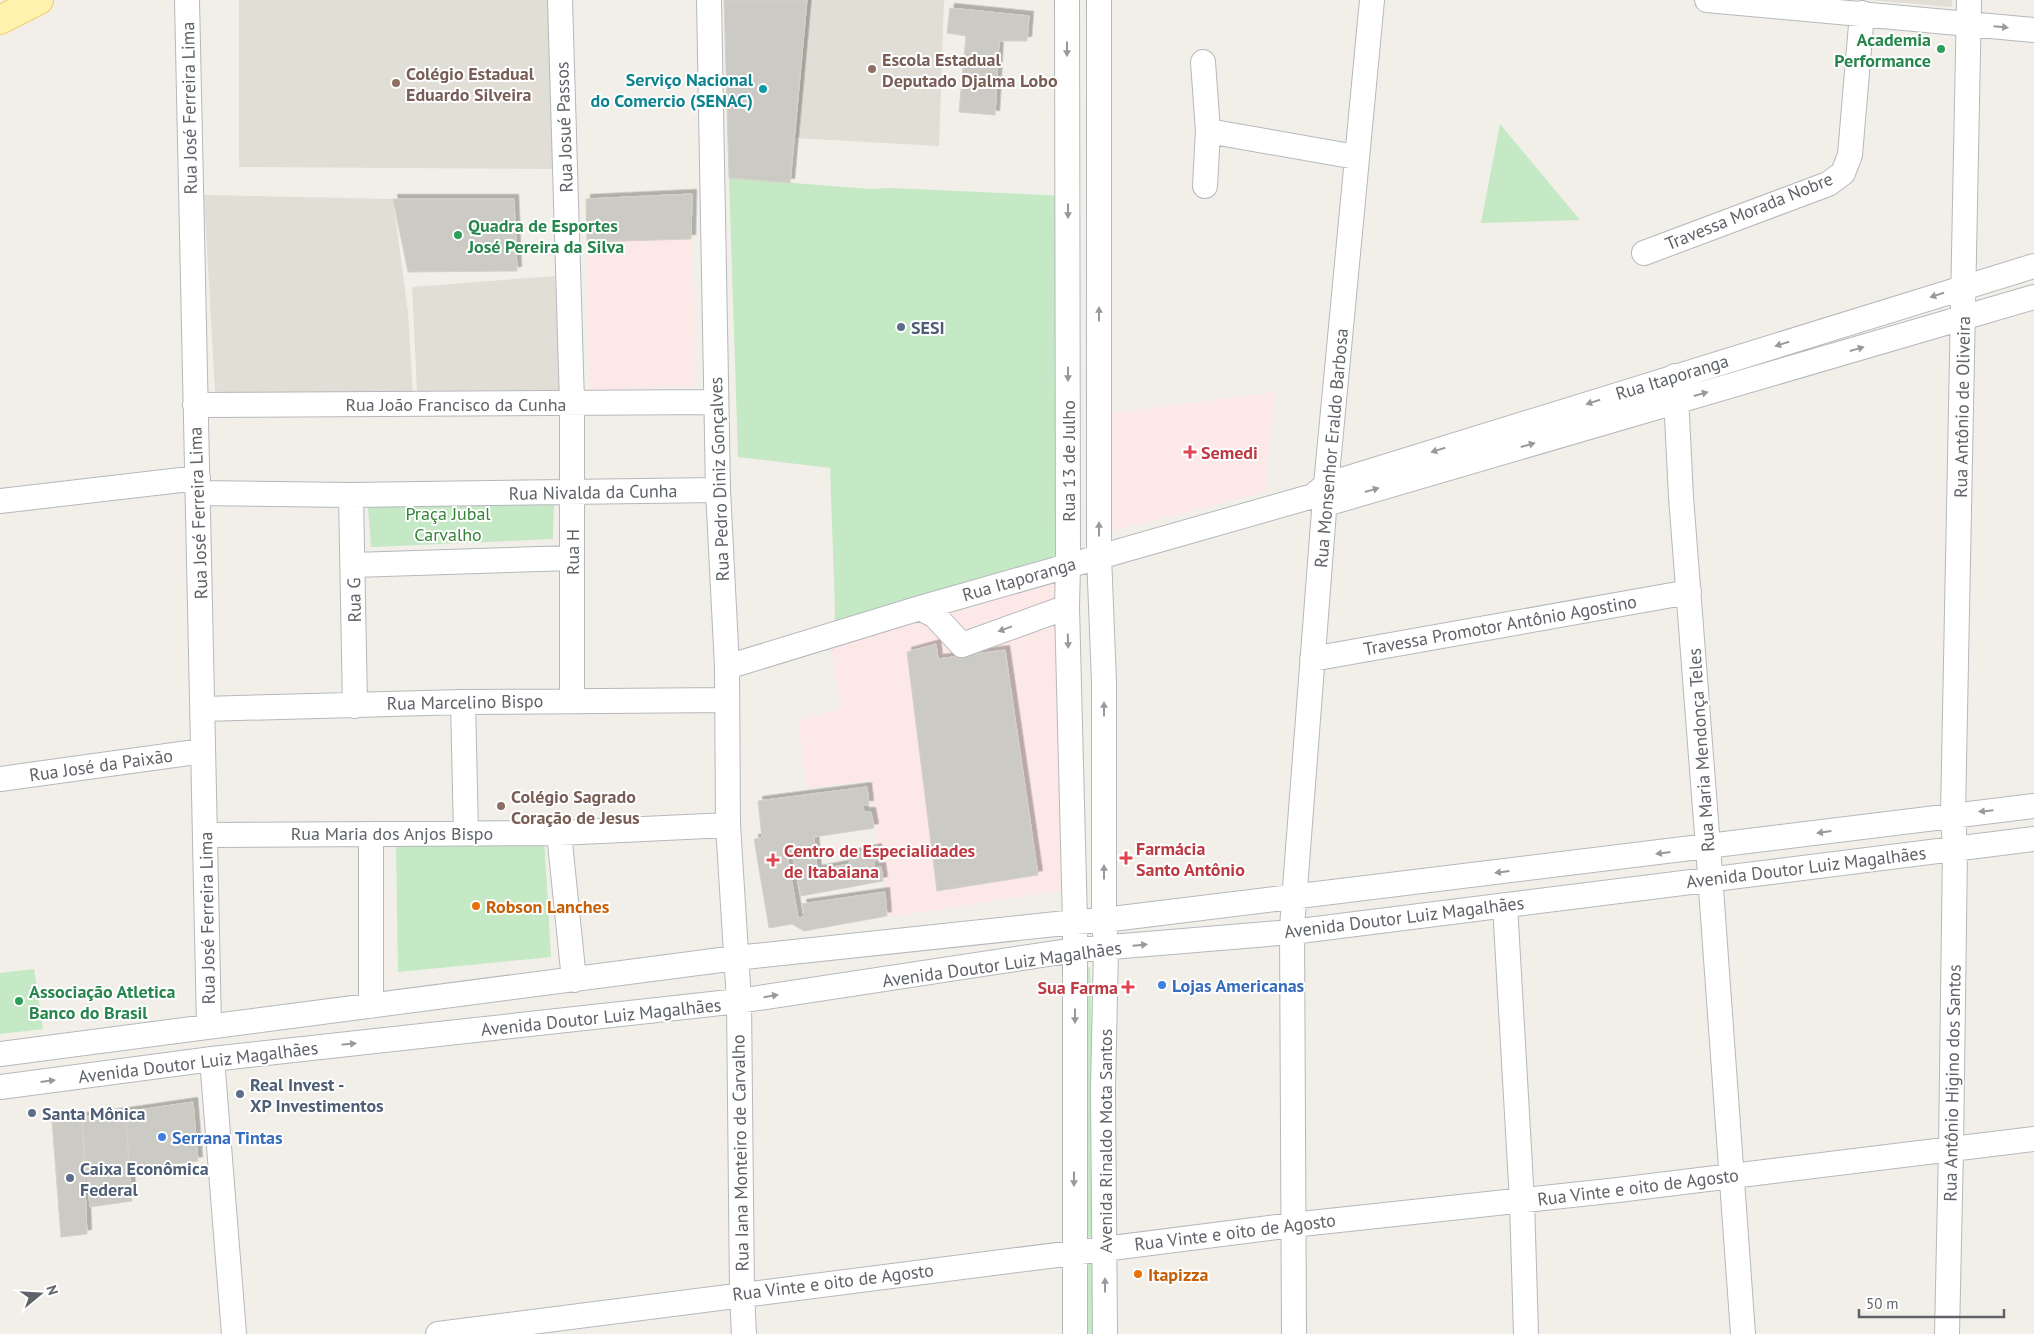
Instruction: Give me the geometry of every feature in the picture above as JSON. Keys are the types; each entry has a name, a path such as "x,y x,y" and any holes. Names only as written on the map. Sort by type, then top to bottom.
{"main road":[{"path":"0,20 39,0"}],"street":[{"name":"Rua José Ferreira Lima","path":"187,0 209,1026"},
{"name":"Rua Josué Passos","path":"560,0 572,403"},
{"name":"Rua Pedro Diniz Gonçalves","path":"708,0 718,490 727,667 728,825 736,958"},
{"name":"Rua 13 de Julho","path":"1067,0 1067,606 1075,922"},
{"name":"Rua 13 de Julho","path":"1099,0 1099,555 1104,682 1104,920"},
{"name":"Rua Monsenhor Eraldo Barbosa","path":"1294,1334 1292,932 1294,896 1322,495 1372,0"},
{"path":"1707,0 2034,30"},
{"name":"Rua Antônio de Oliveira","path":"1954,832 1970,0"},
{"name":"Travessa Morada Nobre","path":"1644,253 1828,184 1843,173 1850,155 1862,13"},
{"path":"1203,62 1208,131 1205,186"},
{"path":"1208,131 1356,157"},
{"name":"Rua Itaporanga","path":"1322,495 1675,376 2034,266"},
{"name":"Rua Itaporanga","path":"727,667 1099,555 1677,401 2034,297"},
{"name":"Rua Maria Mendonça Teles","path":"1675,376 1680,498 1711,879 1743,1334"},
{"name":"Rua João Francisco da Cunha","path":"195,405 716,402"},
{"name":"Rua H","path":"572,403 572,700"},
{"name":"Rua Nivalda da Cunha","path":"0,501 198,486 351,495 718,490"},
{"name":"Rua G","path":"351,495 355,706"},
{"path":"353,565 571,558"},
{"name":"Travessa Promotor Antônio Agostino","path":"1312,659 1689,592"},
{"path":"920,608 935,616 962,645 1067,606"},
{"name":"Rua Marcelino Bispo","path":"203,709 572,700 727,700"},
{"path":"463,702 466,833"},
{"name":"Rua José da Paixão","path":"0,779 203,752"},
{"name":"Avenida Doutor Luiz Magalhães","path":"0,1087 212,1060 739,1001 1075,950 1292,932 1711,879 1954,832 2034,806"},
{"name":"Rua Maria dos Anjos Bispo","path":"205,834 559,833 728,825"},
{"name":"Avenida Doutor Luiz Magalhães","path":"0,1054 736,958 1104,920 1708,847 1954,832 2034,839"},
{"name":"Rua Antônio Higino dos Santos","path":"1947,1334 1954,832"},
{"path":"559,833 574,980"},
{"path":"370,1006 372,834"},
{"path":"1506,905 1522,1201 1526,1334"},
{"name":"Avenida Rinaldo Mota Santos","path":"1104,920 1106,948 1104,1090 1105,1334"},
{"name":"Avenida Rinaldo Mota Santos","path":"1075,922 1075,1334"},
{"name":"Rua Iana Monteiro de Carvalho","path":"736,958 739,1001 744,1334"},
{"path":"212,1060 234,1334"},
{"name":"Rua Vinte e oito de Agosto","path":"438,1334 1104,1248 1292,1225 1522,1201 2034,1138"}],"shaded area":[{"name":"Colégio Estadual Eduardo Silveira","path":"239,0 548,0 559,169 239,167"},
{"name":"Escola Estadual Deputado Djalma Lobo","path":"807,0 944,0 939,146 796,138"},
{"path":"1869,0 1952,0 1952,7"},
{"path":"204,195 393,199 408,312 413,396 215,392"},
{"path":"691,239 696,386 589,390 587,242"},
{"path":"555,276 561,390 417,391 412,287"},
{"name":"Semedi","path":"1275,392 1265,492 1111,531 1112,413"},
{"path":"1067,576 1065,890 890,917 868,781 807,789 798,720 841,709 831,648","holes":["936,644 938,659 1038,875 937,891 907,652"]}],"green space":[{"path":"1500,124 1580,220 1481,223"},
{"name":"SESI","path":"729,178 869,189 891,188 1068,196 1068,565 834,634 835,609 830,468 738,457"},
{"name":"Praça Jubal Carvalho","path":"456,501 554,502 553,539 371,547 368,507"},
{"path":"544,837 551,957 398,972 396,841"},
{"path":"1090,967 1097,1237 1085,1237 1082,969"},
{"name":"Associação Atletica Banco do Brasil","path":"34,969 43,1029 0,1034 0,973"},
{"path":"1078,1251 1094,1262 1097,1334 1078,1334"}],"building":[{"name":"Serviço Nacional do Comercio (SENAC)","path":"724,0 807,0 790,183 729,178"},
{"path":"950,8 1029,16 1027,41 999,41 995,115 959,112 966,36 947,33"},
{"path":"692,194 691,239 587,242 586,199"},
{"name":"Quadra de Esportes José Pereira da Silva","path":"393,199 514,199 517,271 408,272"},
{"path":"936,644 938,659 1005,650 1038,875 937,891 907,652"},
{"name":"Centro de Especialidades de Itabaiana","path":"867,787 869,805 863,805 864,812 871,812 874,828 814,837 817,870 849,864 851,854 877,848 879,859 874,861 874,868 881,867 883,881 801,896 790,843 785,843 798,918 804,917 802,904 885,892 887,916 804,931 792,924 769,928 754,839 762,838 758,801"},
{"name":"Serrana Tintas","path":"193,1102 198,1161 130,1170 125,1112"},
{"path":"125,1112 132,1201 90,1207 82,1117"},
{"name":"Caixa Econômica Federal","path":"82,1117 87,1234 61,1237 52,1121"}],"place":[{"name":"Academia Performance","path":"1941,49"},
{"name":"Escola Estadual Deputado Djalma Lobo","path":"872,69"},
{"name":"Colégio Estadual Eduardo Silveira","path":"396,83"},
{"name":"Serviço Nacional do Comercio (SENAC)","path":"763,89"},
{"name":"Quadra de Esportes José Pereira da Silva","path":"458,235"},
{"name":"SESI","path":"901,327"},
{"name":"Semedi","path":"1190,452"},
{"name":"Colégio Sagrado Coração de Jesus","path":"501,806"},
{"name":"Farmácia Santo Antônio","path":"1126,858"},
{"name":"Centro de Especialidades de Itabaiana","path":"773,860"},
{"name":"Robson Lanches","path":"476,906"},
{"name":"Lojas Americanas","path":"1162,985"},
{"name":"Sua Farma","path":"1128,987"},
{"name":"Associação Atletica Banco do Brasil","path":"19,1001"},
{"name":"Real Invest - XP Investimentos","path":"240,1094"},
{"name":"Santa Mônica","path":"32,1113"},
{"name":"Serrana Tintas","path":"162,1137"},
{"name":"Caixa Econômica Federal","path":"70,1178"},
{"name":"Itapizza","path":"1138,1274"}]}
